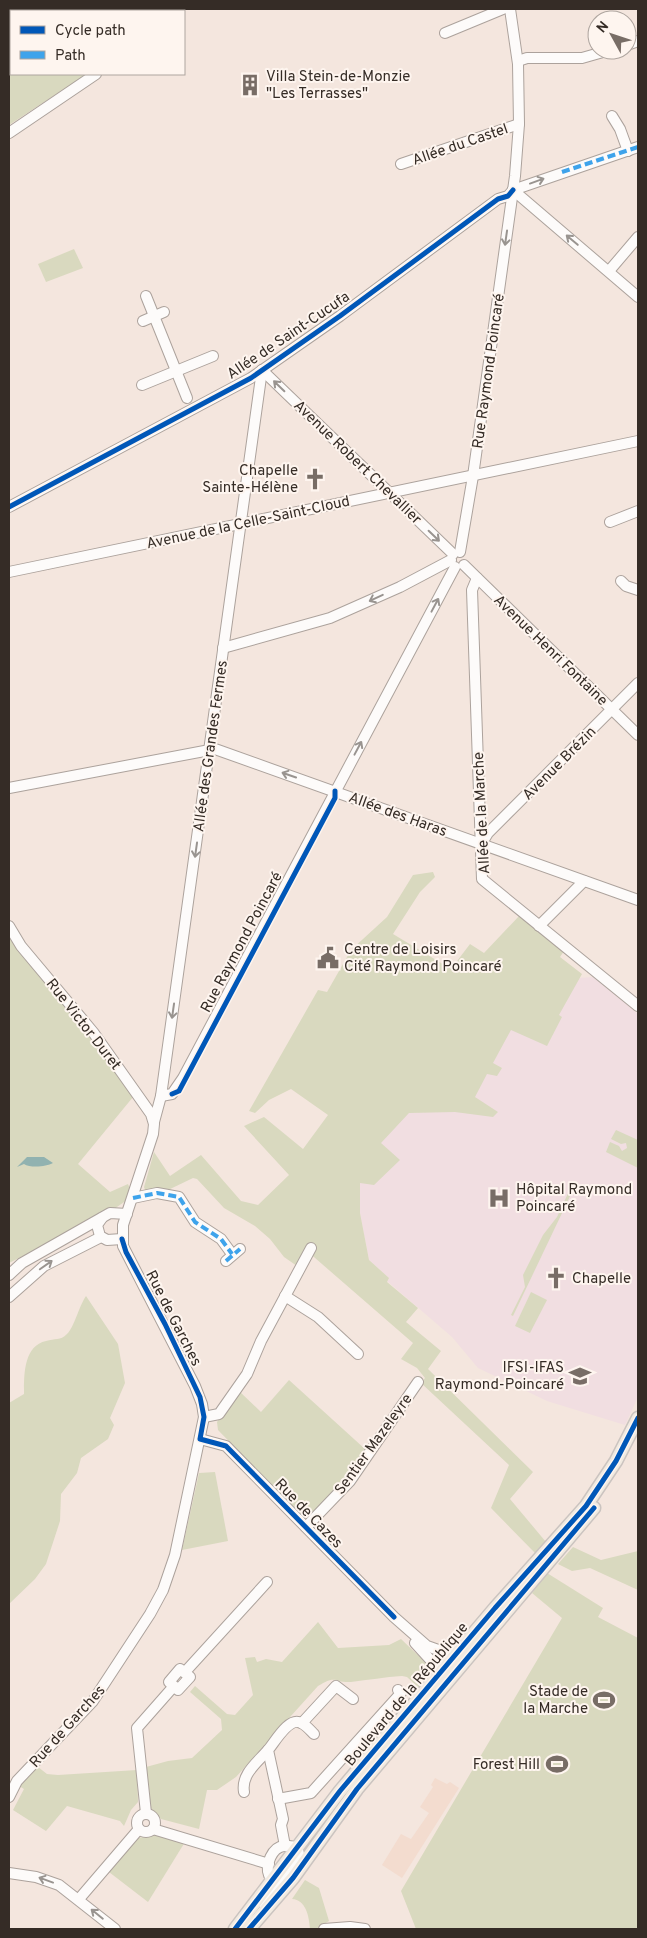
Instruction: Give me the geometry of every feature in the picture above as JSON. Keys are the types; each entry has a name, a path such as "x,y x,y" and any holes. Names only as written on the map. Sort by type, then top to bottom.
{"main road":[{"name":"Boulevard de la République","path":"456,1662 477,1629 559,1538 604,1481 638,1418"},
{"name":"Boulevard de la République","path":"254,1925 278,1884 291,1846 584,1522 624,1465 638,1437"},
{"name":"Boulevard de la République","path":"235,1929 278,1884 357,1788 445,1675"}],"street":[{"path":"445,33 503,9"},
{"name":"Rue Raymond Poincaré","path":"161,1096 172,1094 178,1087 457,560 473,476 513,190 519,124 518,60 510,9"},
{"path":"518,60 587,57"},
{"path":"9,133 95,75"},
{"path":"612,116 620,129 628,151"},
{"name":"Allée du Castel","path":"401,164 519,124"},
{"name":"Allée de Saint-Cucufa","path":"9,507 262,370 340,316 498,199 508,196 513,190 638,147"},
{"path":"513,190 638,297"},
{"path":"609,271 638,237"},
{"path":"627,287 638,284"},
{"path":"146,296 159,314 176,370 188,398"},
{"path":"142,321 159,314"},
{"path":"142,385 213,356"},
{"name":"Avenue Robert Chevallier","path":"262,370 457,560"},
{"name":"Allée des Grandes Fermes","path":"154,1123 161,1096 262,370"},
{"name":"Avenue de la Celle-Saint-Cloud","path":"9,572 242,522 488,474 577,452 638,441"},
{"path":"610,522 638,511"},
{"path":"223,648 330,618 457,560"},
{"name":"Avenue Henri Fontaine","path":"457,560 638,735"},
{"name":"Allée de la Marche","path":"477,578 472,590 482,879 638,1006"},
{"path":"621,581 626,586 638,590"},
{"name":"Avenue Brézin","path":"482,844 488,833 638,683"},
{"name":"Allée des Haras","path":"9,788 215,749 638,900"},
{"path":"539,926 584,881"},
{"name":"Rue Victor Duret","path":"9,926 21,946 93,1032 148,1109 154,1123"},
{"path":"103,1218 97,1225 101,1237 107,1240 122,1238 123,1225 133,1198 154,1123"},
{"path":"133,1198 162,1193 179,1197 195,1222 221,1239 233,1255"},
{"path":"9,1275 22,1263 103,1218 112,1211 127,1214"},
{"path":"9,1297 44,1266 101,1237"},
{"name":"Rue de Garches","path":"9,1797 21,1776 93,1701 150,1614 163,1590 175,1555 200,1439 204,1417 200,1397 165,1324 126,1252 122,1238"},
{"path":"204,1417 219,1414 244,1379 311,1248"},
{"path":"286,1296 318,1317 358,1354"},
{"name":"Sentier Mazeleyre","path":"306,1527 350,1481 418,1382"},
{"name":"Rue de Cazes","path":"200,1439 226,1446 394,1617 445,1675"},
{"path":"146,1813 137,1728 174,1686 169,1682 180,1669 185,1672 267,1582"},
{"name":"Rue de Cazes","path":"394,1617 427,1646 441,1652 456,1662"},
{"path":"441,1652 454,1649 477,1629"},
{"path":"302,1723 336,1686 353,1699"},
{"path":"279,1802 311,1794 401,1692 398,1690"},
{"path":"244,1792 243,1782 246,1774 289,1724 294,1721 302,1723 314,1734"},
{"path":"268,1750 284,1819 282,1825 291,1846 278,1848 270,1861 268,1874 278,1884"},
{"path":"146,1813 154,1818 154,1826"},
{"path":"146,1813 137,1818 136,1824 139,1830 146,1832 154,1826"},
{"path":"154,1826 270,1861"},
{"path":"79,1899 139,1830"},
{"path":"9,1873 36,1876 58,1885 79,1899 115,1929"},
{"path":"324,1929 350,1927 365,1929"}],"shaded area":[{"name":"Hôpital Raymond Poincaré","path":"593,977 638,1014 638,1397 625,1425 547,1401 478,1368 452,1337 387,1281 389,1278 369,1260 360,1213 360,1160 409,1108 578,978"},
{"path":"435,1778 447,1784 450,1782 459,1788 402,1878 382,1865 401,1834 411,1839 429,1813 420,1807 433,1787 431,1785"}],"green space":[{"path":"9,9 170,9 10,10 10,75 85,75 9,125"},
{"path":"74,249 83,268 46,282 38,264"},
{"path":"433,872 435,877 420,892 393,934 451,969 470,944 484,953 520,915 564,951 560,957 582,974 559,1015 562,1017 547,1046 511,1030 493,1063 502,1068 497,1076 487,1074 475,1097 498,1112 493,1117 455,1112 409,1113 381,1143 400,1160 374,1185 360,1183 360,1213 369,1260 389,1278 387,1282 418,1308 406,1322 441,1351 428,1369 533,1472 510,1499 546,1542 535,1553 491,1508 509,1465 421,1383 425,1378 417,1368 401,1359 413,1343 307,1251 297,1266 284,1257 270,1239 255,1226 224,1208 197,1179 193,1178 166,1191 145,1190 144,1187 154,1152 170,1176 201,1155 241,1201 258,1205 289,1175 244,1126 264,1117 303,1149 328,1115 291,1089 269,1100 255,1113 249,1111 318,990 327,992 351,950 387,917 413,875"},
{"path":"9,935 86,1024 133,1097 78,1164 110,1192 128,1184 130,1189 127,1200 104,1216 9,1263"},
{"path":"616,1130 638,1140 638,1168 606,1152 610,1142 619,1146 622,1151 627,1148 626,1143 621,1144 611,1139"},
{"path":"570,1189 573,1190 513,1316 511,1315 525,1287 523,1275 543,1235 557,1217"},
{"path":"531,1292 547,1300 530,1333 515,1326"},
{"path":"86,1296 118,1344 125,1383 110,1418 114,1425 108,1439 81,1458 77,1473 61,1494 60,1521 46,1564 35,1579 9,1604 9,1403 24,1394 26,1363 33,1349 38,1344 60,1338 70,1331"},
{"path":"289,1380 365,1449 347,1477 308,1518 304,1518 218,1430 217,1422 239,1391 261,1412"},
{"path":"215,1472 228,1541 182,1550 199,1473"},
{"path":"573,1547 601,1560 638,1551 638,1590 590,1568 572,1571 558,1564"},
{"name":"Forest Hill","path":"547,1573 603,1608 598,1617 638,1638 638,1929 416,1929 401,1891 562,1618 532,1593"},
{"path":"318,1622 338,1648 389,1645 401,1639 426,1663 428,1678 419,1688 407,1677 402,1676 351,1682 329,1680 324,1682 318,1686 236,1777 217,1790 207,1790 199,1829 161,1819 148,1805 146,1767 168,1761 192,1758 222,1730 221,1719 190,1692 195,1686 227,1714 235,1715 253,1695 245,1658 255,1657 257,1662 266,1659 282,1662"},
{"path":"38,1767 47,1774 58,1775 137,1770 138,1802 131,1810 124,1826 120,1821 67,1806 46,1831 13,1810 24,1789 19,1786"},
{"path":"158,1834 185,1842 148,1902 109,1872 138,1838"},
{"path":"305,1880 319,1888 329,1921 316,1929 310,1929 308,1914 301,1902 292,1899"}],"water":[{"path":"27,1157 44,1157 53,1163 38,1166 24,1164 17,1167"}],"marked path":[{"path":"562,172 638,147"},
{"path":"133,1198 157,1193 179,1197 195,1222 221,1239 232,1254"},
{"path":"226,1261 240,1249"}],"cycle path":[{"path":"9,507 251,378 340,316 498,199 508,196 513,190"},
{"path":"172,1094 179,1091 335,798 335,791"},
{"path":"122,1239 126,1252 165,1324 200,1397 204,1417 200,1439 226,1446 394,1617"},
{"path":"235,1929 340,1791 495,1608 586,1506 616,1461 638,1418"},
{"path":"249,1929 293,1878 357,1789 594,1508"}],"place":[{"name":"Villa Stein-de-Monzie \"Les Terrasses\"","path":"250,85"},
{"name":"Chapelle Sainte-Hélène","path":"315,479"},
{"name":"Centre de Loisirs Cité Raymond Poincaré","path":"328,958"},
{"name":"Hôpital Raymond Poincaré","path":"499,1198"},
{"name":"Chapelle","path":"556,1278"},
{"name":"IFSI-IFAS Raymond-Poincaré","path":"580,1376"},
{"name":"Stade de la Marche","path":"604,1700"},
{"name":"Forest Hill","path":"557,1764"}]}
